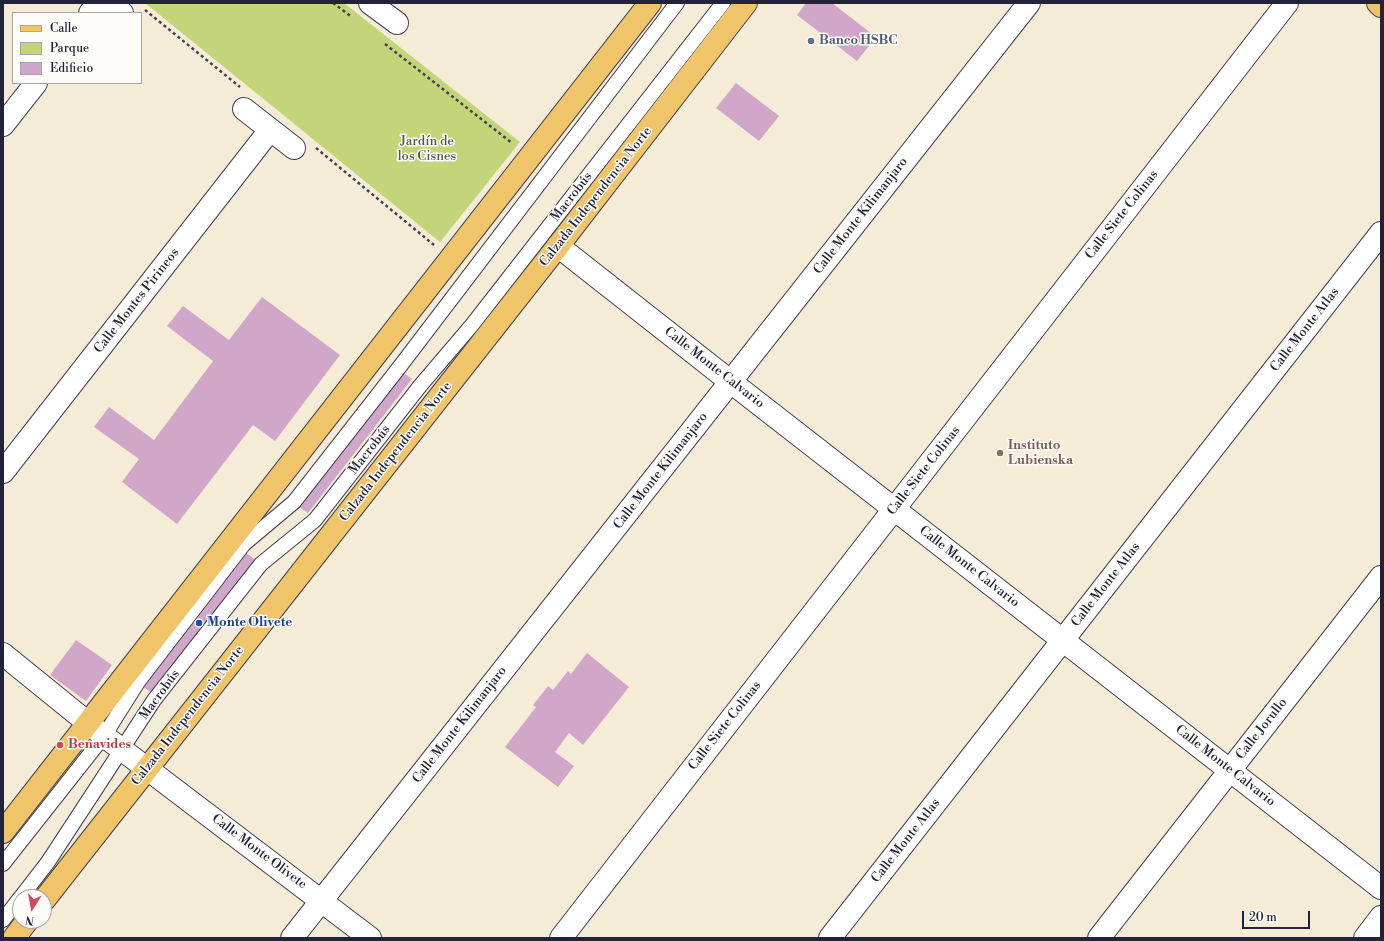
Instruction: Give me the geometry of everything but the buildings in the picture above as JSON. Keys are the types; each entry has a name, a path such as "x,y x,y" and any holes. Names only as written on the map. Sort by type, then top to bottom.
{"main road":[{"path":"3,832 96,729 451,259 650,3"},
{"name":"Calzada Independencia Norte","path":"52,890 558,246 746,3"},
{"path":"1378,3 1381,6"},
{"path":"14,938 21,929"}],"street":[{"path":"91,12 98,3"},
{"path":"109,3 121,12"},
{"path":"370,3 397,23"},
{"name":"Calle Monte Kilimanjaro","path":"292,938 1029,3"},
{"name":"Calle Siete Colinas","path":"561,938 1287,3"},
{"path":"3,125 35,84"},
{"path":"244,109 294,148"},
{"name":"Calle Montes Pirineos","path":"3,472 270,130"},
{"name":"Calle Monte Atlas","path":"830,938 1381,233"},
{"name":"Calle Monte Calvario","path":"558,246 1381,888"},
{"name":"Calle Jorullo","path":"1099,938 1381,577"},
{"name":"Calle Monte Olivete","path":"3,654 123,750 370,938"},
{"path":"1364,938 1381,917"}],"lane":[{"name":"Macrobús","path":"3,864 96,729 138,682 244,544 294,502 398,369 677,3"},
{"name":"Macrobús","path":"27,889 48,862 123,750 154,700 261,564 315,520 420,386 472,325 723,3"},
{"name":"Macrobús","path":"3,920 12,908"}],"path":[{"path":"333,3 357,22"},
{"path":"382,41 530,157"},
{"path":"402,218 451,259"}],"green space":[{"name":"Jardín de los Cisnes","path":"145,3 344,3 520,142 440,242"}],"place":[{"name":"Banco HSBC","path":"811,41"},
{"name":"Instituto Lubienska","path":"1000,453"},
{"name":"Monte Olivete","path":"199,623"},
{"name":"Benavides","path":"60,745"}]}
